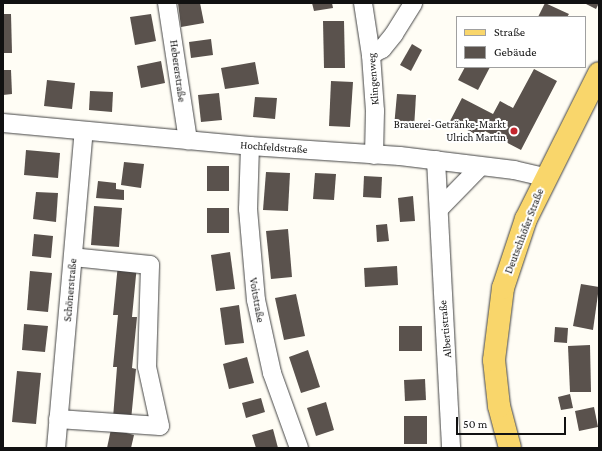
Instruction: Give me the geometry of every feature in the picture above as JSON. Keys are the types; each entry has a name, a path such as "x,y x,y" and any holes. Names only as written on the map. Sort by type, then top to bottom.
{"main road":[{"name":"Deutschhöfer Straße","path":"510,448 495,380 494,360 502,288 515,247 545,177 599,73"}],"street":[{"name":"Hebererstraße","path":"167,3 188,140"},
{"name":"Klingenweg","path":"363,3 371,55 375,111 374,155"},
{"path":"371,55 382,49 394,34 413,3"},
{"name":"Hochfeldstraße","path":"3,123 250,146 436,160 480,167 514,170 545,177"},
{"name":"Schönerstraße","path":"56,448 84,131"},
{"name":"Voitstraße","path":"250,146 249,242 256,300 272,373 299,448"},
{"name":"Albertistraße","path":"436,160 451,448"},
{"path":"439,209 480,167"},
{"path":"58,419 160,426 147,367 150,265 73,257"}],"building":[{"path":"178,3 200,3 204,23 181,27"},
{"path":"312,3 332,3 333,8 314,11"},
{"path":"545,3 569,14 568,16 538,16"},
{"path":"584,3 599,3 596,9"},
{"path":"3,14 11,14 12,53 3,53"},
{"path":"151,14 156,41 135,45 130,17"},
{"path":"323,21 344,21 345,68 324,68"},
{"path":"211,39 213,55 191,58 189,42"},
{"path":"412,44 422,50 411,71 400,65"},
{"path":"161,61 165,83 141,88 137,66"},
{"path":"255,62 259,84 225,89 221,68"},
{"path":"464,68 489,68 478,90 458,80"},
{"path":"534,69 557,81 521,150 485,131 481,137 450,121 462,98 493,114 500,101 513,108"},
{"path":"3,70 11,70 12,94 3,95"},
{"path":"47,80 75,83 72,109 44,106"},
{"path":"331,81 353,82 350,127 329,126"},
{"path":"90,91 113,92 112,112 89,110"},
{"path":"219,93 222,120 201,122 198,95"},
{"path":"397,94 416,95 414,129 394,127"},
{"path":"255,97 277,98 275,119 253,117"},
{"path":"26,150 60,153 58,178 24,175"},
{"path":"124,162 144,164 141,188 121,185"},
{"path":"207,166 229,166 229,191 207,191"},
{"path":"266,172 290,173 288,211 263,210"},
{"path":"315,173 336,174 334,200 313,199"},
{"path":"364,176 382,177 381,198 363,197"},
{"path":"98,181 116,183 116,189 124,190 124,200 96,198"},
{"path":"36,192 58,193 56,222 33,219"},
{"path":"413,196 415,221 400,222 398,198"},
{"path":"94,206 122,208 119,247 91,245"},
{"path":"207,208 229,208 229,233 207,233"},
{"path":"387,224 389,241 377,242 376,225"},
{"path":"288,229 292,277 271,279 266,231"},
{"path":"34,234 53,236 51,258 32,256"},
{"path":"230,252 235,289 216,291 211,255"},
{"path":"118,264 137,265 132,317 137,317 132,368 136,369 131,420 113,418 117,367 113,367 118,315 113,315"},
{"path":"397,266 398,285 365,287 364,268"},
{"path":"30,271 52,273 48,312 27,310"},
{"path":"581,284 599,287 593,330 573,326"},
{"path":"296,294 305,336 284,340 275,298"},
{"path":"239,305 244,343 225,345 220,308"},
{"path":"24,324 48,326 45,352 22,350"},
{"path":"399,326 422,326 422,351 399,351"},
{"path":"555,327 568,328 567,343 554,342"},
{"path":"590,345 591,392 570,392 568,346"},
{"path":"308,350 320,387 301,393 289,357"},
{"path":"247,357 254,383 229,389 223,364"},
{"path":"17,371 41,373 36,424 12,422"},
{"path":"425,379 426,400 405,401 404,380"},
{"path":"570,394 573,408 561,410 558,397"},
{"path":"261,398 265,412 246,418 242,403"},
{"path":"326,402 334,430 316,436 307,408"},
{"path":"594,407 598,427 579,431 575,411"},
{"path":"404,416 427,416 427,444 404,444"},
{"path":"111,429 134,435 131,448 107,448"},
{"path":"273,429 278,448 256,448 252,435"}],"place":[{"name":"Brauerei-Getränke-Markt Ulrich Martin","path":"514,131"}]}
